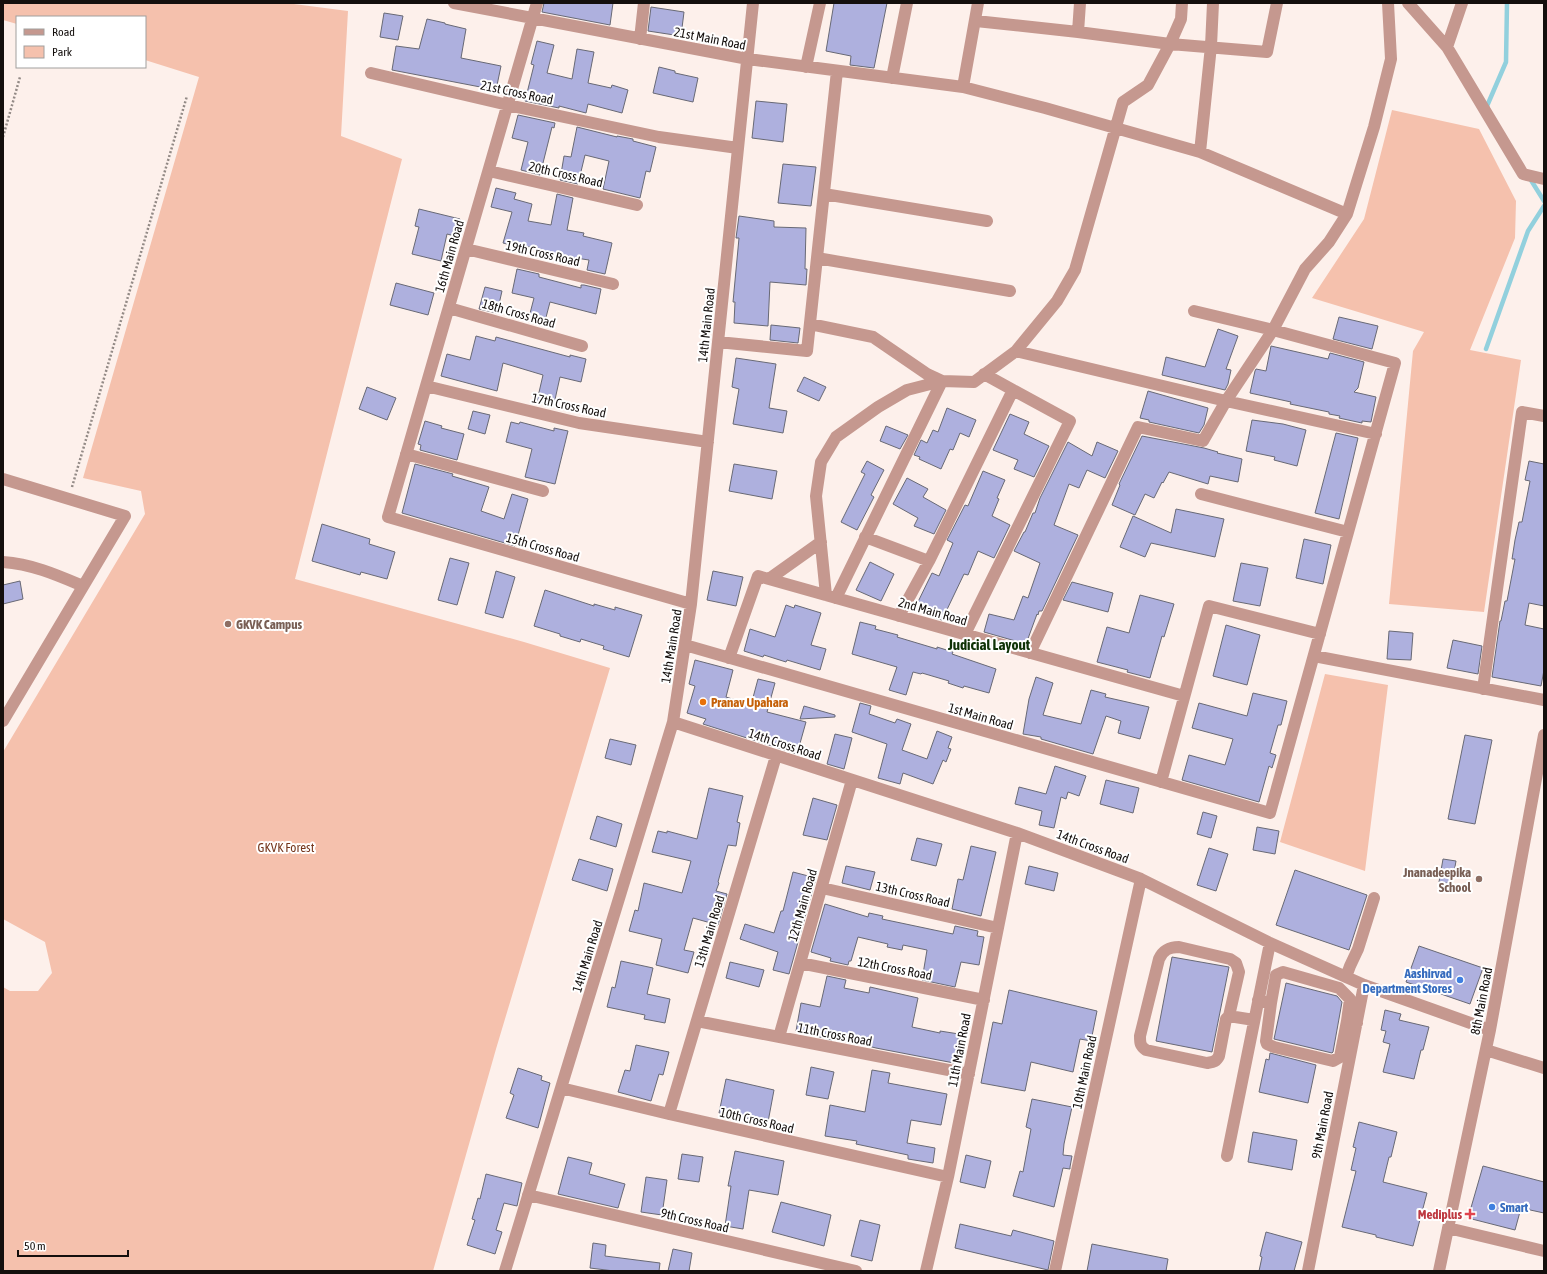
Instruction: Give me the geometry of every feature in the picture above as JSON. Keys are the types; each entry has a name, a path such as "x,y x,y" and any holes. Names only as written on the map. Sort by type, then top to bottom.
{"street":[{"name":"21st Main Road","path":"454,3 748,59 963,87 1045,108 1200,152 1347,214"},
{"name":"16th Main Road","path":"388,517 537,3"},
{"path":"640,39 644,3"},
{"name":"14th Main Road","path":"505,1271 673,722 691,604 753,3"},
{"path":"806,67 820,3"},
{"path":"892,78 907,3"},
{"path":"963,87 978,3"},
{"path":"1078,32 1080,3"},
{"path":"831,596 821,542 816,496 821,462 836,437 878,407 906,390 942,381 974,382 1016,351 1057,301 1075,270 1123,102 1148,86 1181,19 1182,3"},
{"path":"1200,152 1211,46 1213,3"},
{"path":"976,21 1170,44 1211,46 1267,52 1277,3"},
{"path":"1030,653 1138,427 1203,442 1226,401 1273,330 1305,269 1329,242 1347,214 1374,127 1391,59 1388,3"},
{"path":"1408,3 1447,46 1523,174 1540,178"},
{"path":"1447,46 1462,3"},
{"path":"718,342 807,351 837,71"},
{"name":"21st Cross Road","path":"371,73 508,105 658,137 738,148"},
{"name":"20th Cross Road","path":"489,171 637,204"},
{"path":"824,194 987,221"},
{"name":"19th Cross Road","path":"466,249 613,284"},
{"path":"817,258 1010,291"},
{"name":"18th Cross Road","path":"449,308 582,346"},
{"path":"1194,311 1273,330 1395,363 1314,656 1544,700"},
{"path":"810,324 873,337 927,374 942,381"},
{"path":"1016,351 1226,401 1376,434"},
{"path":"965,634 1070,421 984,374"},
{"path":"831,596 866,537 942,381"},
{"name":"17th Cross Road","path":"426,386 579,423 708,442"},
{"path":"899,616 1013,390"},
{"path":"1483,689 1522,412 1544,416"},
{"path":"406,454 543,491"},
{"path":"3,480 125,516 3,721"},
{"path":"1201,494 1348,532"},
{"name":"15th Cross Road","path":"388,517 691,604"},
{"path":"866,537 928,561"},
{"path":"729,658 758,576 769,579 821,542"},
{"path":"3,562 27,565 52,573 83,586"},
{"name":"2nd Main Road","path":"769,579 1184,696"},
{"path":"1161,782 1209,606 1320,634"},
{"name":"1st Main Road","path":"685,645 1270,813 1314,656"},
{"name":"14th Cross Road","path":"673,722 1017,834 1141,878 1270,943 1364,985 1490,1030"},
{"name":"8th Main Road","path":"1439,1271 1490,1030 1544,735"},
{"name":"13th Main Road","path":"669,1114 776,756"},
{"name":"12th Main Road","path":"779,1037 852,780"},
{"name":"11th Main Road","path":"926,1271 948,1177 1017,834"},
{"name":"10th Main Road","path":"1055,1271 1141,878"},
{"name":"13th Cross Road","path":"822,888 998,928"},
{"path":"1346,977 1358,949 1374,898"},
{"path":"1227,1156 1270,943"},
{"path":"1172,947 1179,947 1230,959 1236,963 1239,972 1229,1016 1226,1019 1220,1056 1213,1062 1207,1063 1146,1050 1140,1043 1140,1036 1159,959 1163,952 1172,947"},
{"name":"12th Cross Road","path":"800,963 984,1000"},
{"path":"1283,972 1295,974 1343,990 1350,999 1352,1022 1340,1056 1333,1061 1267,1044 1266,1041 1271,1003 1276,975 1283,972"},
{"name":"9th Main Road","path":"1308,1271 1352,1022 1364,985"},
{"path":"1258,1000 1271,1003"},
{"path":"1229,1016 1254,1020"},
{"name":"11th Cross Road","path":"697,1021 969,1074"},
{"path":"1486,1050 1544,1068"},
{"name":"10th Cross Road","path":"561,1088 948,1177"},
{"name":"9th Cross Road","path":"528,1195 856,1271"},
{"path":"1448,1228 1544,1251"}],"path":[{"path":"3,137 20,77"},
{"path":"69,499 187,96"}],"green space":[{"name":"GKVK Forest","path":"3,3 286,3 348,11 341,136 402,159 295,579 524,642 610,668 496,1049 433,1271 3,1271 3,987 10,991 38,991 52,973 45,942 3,919 3,752 145,514 141,491 83,478 199,77 146,60 146,16 16,16 16,24 3,20"},
{"path":"1392,110 1479,129 1516,201 1515,238 1470,350 1521,360 1484,612 1389,604 1413,351 1424,332 1312,298 1364,219"},
{"path":"1325,674 1388,685 1365,871 1280,842"}],"building":[{"path":"544,3 613,3 610,25 542,12"},
{"path":"834,3 887,3 874,68 850,65 851,56 826,51"},
{"path":"651,7 684,12 681,36 648,31"},
{"path":"384,13 403,16 398,40 380,37"},
{"path":"427,19 466,29 461,58 501,66 496,90 392,70 396,46 419,49"},
{"path":"537,41 554,45 547,73 572,79 577,49 594,52 588,83 611,88 612,85 628,90 622,113 588,104 586,113 559,106 559,108 525,101 534,65 531,64"},
{"path":"659,67 675,71 675,73 698,78 693,102 653,93"},
{"path":"756,101 787,104 783,142 752,138"},
{"path":"518,115 555,123 554,128 552,127 540,175 521,170 528,142 512,138"},
{"path":"577,127 617,137 633,139 633,141 656,147 650,172 646,171 640,198 603,189 609,161 585,155 578,184 560,180 564,156 571,157"},
{"path":"783,164 816,167 811,206 778,203"},
{"path":"496,188 516,193 514,199 532,204 528,221 551,225 557,194 573,198 567,230 584,233 583,236 612,243 605,274 587,270 589,260 542,253 543,250 503,243 512,212 491,207"},
{"path":"419,209 460,219 455,236 447,234 441,261 412,254 419,227 415,226"},
{"path":"739,216 774,221 774,227 806,228 806,285 770,282 768,326 734,323 735,302 733,302 739,238 736,238"},
{"path":"517,269 539,274 539,277 581,288 581,285 584,285 601,289 596,314 550,302 544,325 528,321 534,298 512,293"},
{"path":"396,283 434,293 428,315 390,305"},
{"path":"485,287 502,291 497,313 479,309"},
{"path":"1339,317 1378,326 1372,349 1333,339"},
{"path":"771,325 800,328 798,343 770,340"},
{"path":"1218,329 1238,336 1226,369 1231,370 1225,390 1162,375 1166,357 1205,367"},
{"path":"476,336 495,341 496,337 570,357 570,355 586,359 581,382 560,377 554,404 537,401 543,375 503,363 497,391 441,376 447,354 470,360"},
{"path":"1271,346 1328,359 1330,353 1364,362 1358,388 1354,392 1376,397 1371,422 1362,421 1362,423 1339,418 1340,416 1329,414 1329,412 1290,404 1291,402 1250,393 1256,369 1266,371"},
{"path":"736,358 776,364 769,408 787,411 783,433 733,424 739,389 732,387"},
{"path":"804,377 826,387 819,401 797,391"},
{"path":"367,387 396,398 387,420 359,409"},
{"path":"1148,391 1208,408 1204,425 1199,433 1149,422 1149,420 1140,418"},
{"path":"947,408 976,420 969,437 960,433 953,450 950,449 941,469 919,459 920,457 914,455 921,440 927,443 933,430 938,432"},
{"path":"473,411 490,415 485,434 468,429"},
{"path":"1010,414 1029,422 1024,434 1049,446 1034,477 1014,469 1018,460 993,450"},
{"path":"1252,420 1283,424 1306,430 1297,466 1274,460 1275,457 1246,451"},
{"path":"425,421 442,426 441,428 464,434 457,460 420,450 421,445 418,444"},
{"path":"511,422 519,424 520,422 554,431 554,428 568,431 555,484 525,477 532,449 506,442"},
{"path":"886,426 908,435 900,449 880,441"},
{"path":"1336,433 1358,438 1339,519 1315,513"},
{"path":"1142,436 1204,448 1242,459 1238,482 1210,476 1208,484 1169,472 1154,498 1145,494 1135,515 1112,505 1120,485 1119,484"},
{"path":"1068,442 1092,456 1097,442 1118,451 1105,478 1087,470 1079,488 1069,484 1054,525 1078,535 1042,611 1039,611 1038,615 1037,614 1026,644 984,632 989,614 1014,620 1023,596 1028,598 1040,563 1014,551 1025,532 1033,513 1035,513 1040,498"},
{"path":"867,461 884,470 871,495 874,497 857,530 841,522 865,474 861,472"},
{"path":"1529,461 1544,464 1544,606 1529,603 1525,625 1544,629 1544,670 1541,686 1492,677 1500,621 1505,601 1507,601 1515,559 1512,559 1515,540 1519,522 1522,522 1530,481 1525,480"},
{"path":"415,464 453,474 452,476 489,487 481,511 504,519 512,494 528,499 515,546 402,513"},
{"path":"734,464 777,471 772,499 729,491"},
{"path":"983,471 1005,480 997,498 999,499 992,516 1010,525 994,558 978,551 968,575 964,574 942,620 935,618 915,608 932,573 939,576 953,543 947,540 965,505 968,506"},
{"path":"907,478 928,489 923,497 946,510 934,534 914,526 918,518 893,504"},
{"path":"1176,509 1224,519 1215,557 1151,543 1145,557 1120,547 1133,516 1171,533"},
{"path":"322,524 370,539 369,544 395,552 387,579 361,572 360,575 312,561"},
{"path":"1304,539 1331,545 1323,584 1296,578"},
{"path":"450,558 469,563 457,605 438,600"},
{"path":"870,562 894,574 881,601 856,590"},
{"path":"1241,563 1268,568 1260,606 1233,601"},
{"path":"496,571 515,577 503,618 485,613"},
{"path":"713,571 743,577 736,606 707,600"},
{"path":"20,581 23,599 3,604 3,585"},
{"path":"1072,582 1113,593 1108,612 1063,600"},
{"path":"545,590 594,606 594,604 615,610 615,607 642,615 629,657 603,649 604,646 581,639 580,642 534,626"},
{"path":"1140,595 1174,604 1164,637 1162,636 1150,678 1127,672 1128,670 1097,662 1107,627 1129,633"},
{"path":"786,605 794,608 795,605 821,613 811,645 826,649 820,670 787,660 786,662 744,651 750,629 775,637"},
{"path":"860,622 876,626 875,629 898,635 897,637 937,649 937,647 953,652 952,654 996,669 989,693 964,686 963,688 948,683 949,681 922,673 913,672 906,695 889,690 897,667 852,654"},
{"path":"1226,625 1260,635 1247,685 1213,676"},
{"path":"1389,631 1413,633 1411,660 1387,659"},
{"path":"1453,640 1482,646 1478,674 1447,668"},
{"path":"695,660 733,670 726,697 751,705 758,679 775,683 767,712 806,722 797,754 703,724 706,719 687,713 695,686 689,684"},
{"path":"1036,677 1053,683 1043,715 1081,724 1091,690 1106,694 1105,697 1149,707 1140,739 1118,733 1121,721 1106,716 1093,754 1041,739 1041,737 1023,734 1029,699"},
{"path":"1253,693 1287,701 1281,725 1278,725 1270,753 1276,755 1272,768 1269,766 1259,802 1182,780 1189,755 1225,765 1233,739 1192,728 1199,703 1247,716"},
{"path":"860,703 871,706 869,714 895,723 897,719 911,724 902,750 927,759 937,731 952,737 948,748 951,749 946,762 943,760 933,784 903,773 900,784 878,778 887,744 852,732"},
{"path":"804,706 835,715 835,717 800,719"},
{"path":"835,734 852,738 844,769 827,764"},
{"path":"1465,735 1492,740 1475,824 1448,819"},
{"path":"610,739 636,745 631,765 605,758"},
{"path":"1055,766 1086,776 1079,796 1068,792 1066,799 1061,797 1054,828 1039,825 1042,811 1015,804 1019,787 1046,794"},
{"path":"1106,780 1139,788 1133,813 1100,804"},
{"path":"709,788 743,796 737,822 740,823 736,846 728,845 716,891 727,894 718,925 693,918 684,950 694,952 688,973 656,965 662,939 629,931 635,910 638,911 644,883 682,893 691,861 652,852 658,831 667,833 667,831 697,839"},
{"path":"813,798 837,805 827,840 803,835"},
{"path":"1203,812 1217,816 1211,838 1197,834"},
{"path":"597,816 622,824 616,847 590,839"},
{"path":"1257,827 1279,831 1275,854 1253,850"},
{"path":"917,838 942,844 936,866 911,860"},
{"path":"971,846 996,852 981,916 952,909 958,879 963,880"},
{"path":"1209,848 1228,854 1216,891 1197,885"},
{"path":"579,859 613,869 607,891 572,880"},
{"path":"1443,859 1456,861 1452,884 1439,882"},
{"path":"846,866 875,872 870,890 842,883"},
{"path":"1029,866 1058,873 1054,891 1025,884"},
{"path":"1295,870 1367,895 1349,950 1276,925"},
{"path":"793,872 816,878 789,974 773,970 778,952 740,939 745,924 774,933 781,911 783,911"},
{"path":"825,904 868,917 869,913 883,916 882,919 953,934 955,926 978,931 977,936 984,937 979,965 961,962 955,987 922,980 927,950 903,945 902,950 887,947 888,944 858,937 851,961 849,961 848,965 830,961 831,958 811,952"},
{"path":"1419,946 1483,968 1470,1004 1406,982"},
{"path":"1172,957 1229,967 1212,1052 1156,1041"},
{"path":"621,961 653,968 647,994 670,999 665,1023 644,1019 645,1015 607,1007 612,987 615,988"},
{"path":"730,962 764,970 759,987 726,978"},
{"path":"827,976 846,980 844,988 869,993 870,987 918,998 912,1027 940,1033 940,1031 959,1034 954,1063 876,1048 832,1037 832,1040 796,1031 801,1003 820,1007"},
{"path":"1286,983 1337,996 1342,1002 1332,1053 1274,1039"},
{"path":"1009,990 1097,1011 1091,1041 1080,1039 1073,1072 1031,1062 1025,1091 981,1083 993,1022 1002,1024"},
{"path":"1385,1010 1401,1014 1399,1020 1429,1027 1423,1050 1421,1050 1414,1079 1383,1072 1390,1044 1383,1042 1386,1031 1381,1030"},
{"path":"636,1045 669,1052 663,1075 659,1074 651,1101 618,1092 625,1070 630,1071"},
{"path":"1270,1053 1316,1065 1308,1103 1259,1092 1266,1059 1269,1060"},
{"path":"811,1067 834,1072 828,1099 806,1095"},
{"path":"518,1068 542,1076 541,1080 550,1083 538,1128 506,1118 514,1095 510,1093"},
{"path":"872,1070 890,1073 888,1083 947,1094 941,1125 911,1120 907,1143 935,1148 933,1163 908,1159 908,1155 856,1144 857,1141 825,1136 830,1105 865,1112"},
{"path":"726,1079 774,1090 768,1122 719,1113"},
{"path":"1032,1099 1072,1107 1063,1155 1072,1156 1070,1169 1063,1168 1054,1207 1013,1196 1020,1171 1023,1172 1031,1129 1026,1127"},
{"path":"1359,1122 1397,1132 1383,1182 1427,1193 1413,1246 1342,1227 1356,1171 1351,1170 1356,1148 1353,1147"},
{"path":"1253,1132 1297,1140 1292,1170 1248,1162"},
{"path":"735,1151 784,1161 778,1195 749,1190 743,1229 725,1226 731,1186 728,1186"},
{"path":"682,1154 703,1157 699,1182 678,1179"},
{"path":"966,1155 991,1161 985,1188 960,1182"},
{"path":"568,1157 592,1163 589,1174 625,1184 618,1208 558,1194"},
{"path":"1483,1166 1544,1182 1544,1213 1521,1208 1515,1230 1468,1218"},
{"path":"486,1174 522,1183 517,1206 504,1203 496,1230 502,1232 495,1254 467,1245 475,1220 472,1219 478,1198 480,1199"},
{"path":"646,1177 667,1180 662,1215 641,1212"},
{"path":"781,1202 831,1215 824,1246 772,1232"},
{"path":"860,1220 880,1225 872,1261 851,1256"},
{"path":"960,1224 1011,1236 1013,1230 1054,1241 1048,1270 955,1248"},
{"path":"1266,1232 1302,1242 1294,1271 1259,1271 1262,1257 1260,1256"},
{"path":"593,1243 606,1245 605,1256 660,1263 659,1271 614,1271 590,1268"},
{"path":"1092,1244 1168,1259 1166,1271 1087,1271"},
{"path":"673,1249 692,1253 689,1271 668,1271"}],"waterway":[{"path":"1488,109 1487,106 1506,62 1507,3"},
{"path":"1529,177 1544,201"},
{"path":"1486,349 1528,231 1544,206"}],"place":[{"name":"GKVK Campus","path":"228,624"},
{"name":"Pranav Upahara","path":"703,702"},
{"name":"Jnanadeepika School","path":"1479,879"},
{"name":"Aashirvad Department Stores","path":"1460,980"},
{"name":"Smart","path":"1492,1207"},
{"name":"Mediplus","path":"1470,1214"}],"district":[{"name":"Judicial Layout","path":"989,645"}]}
